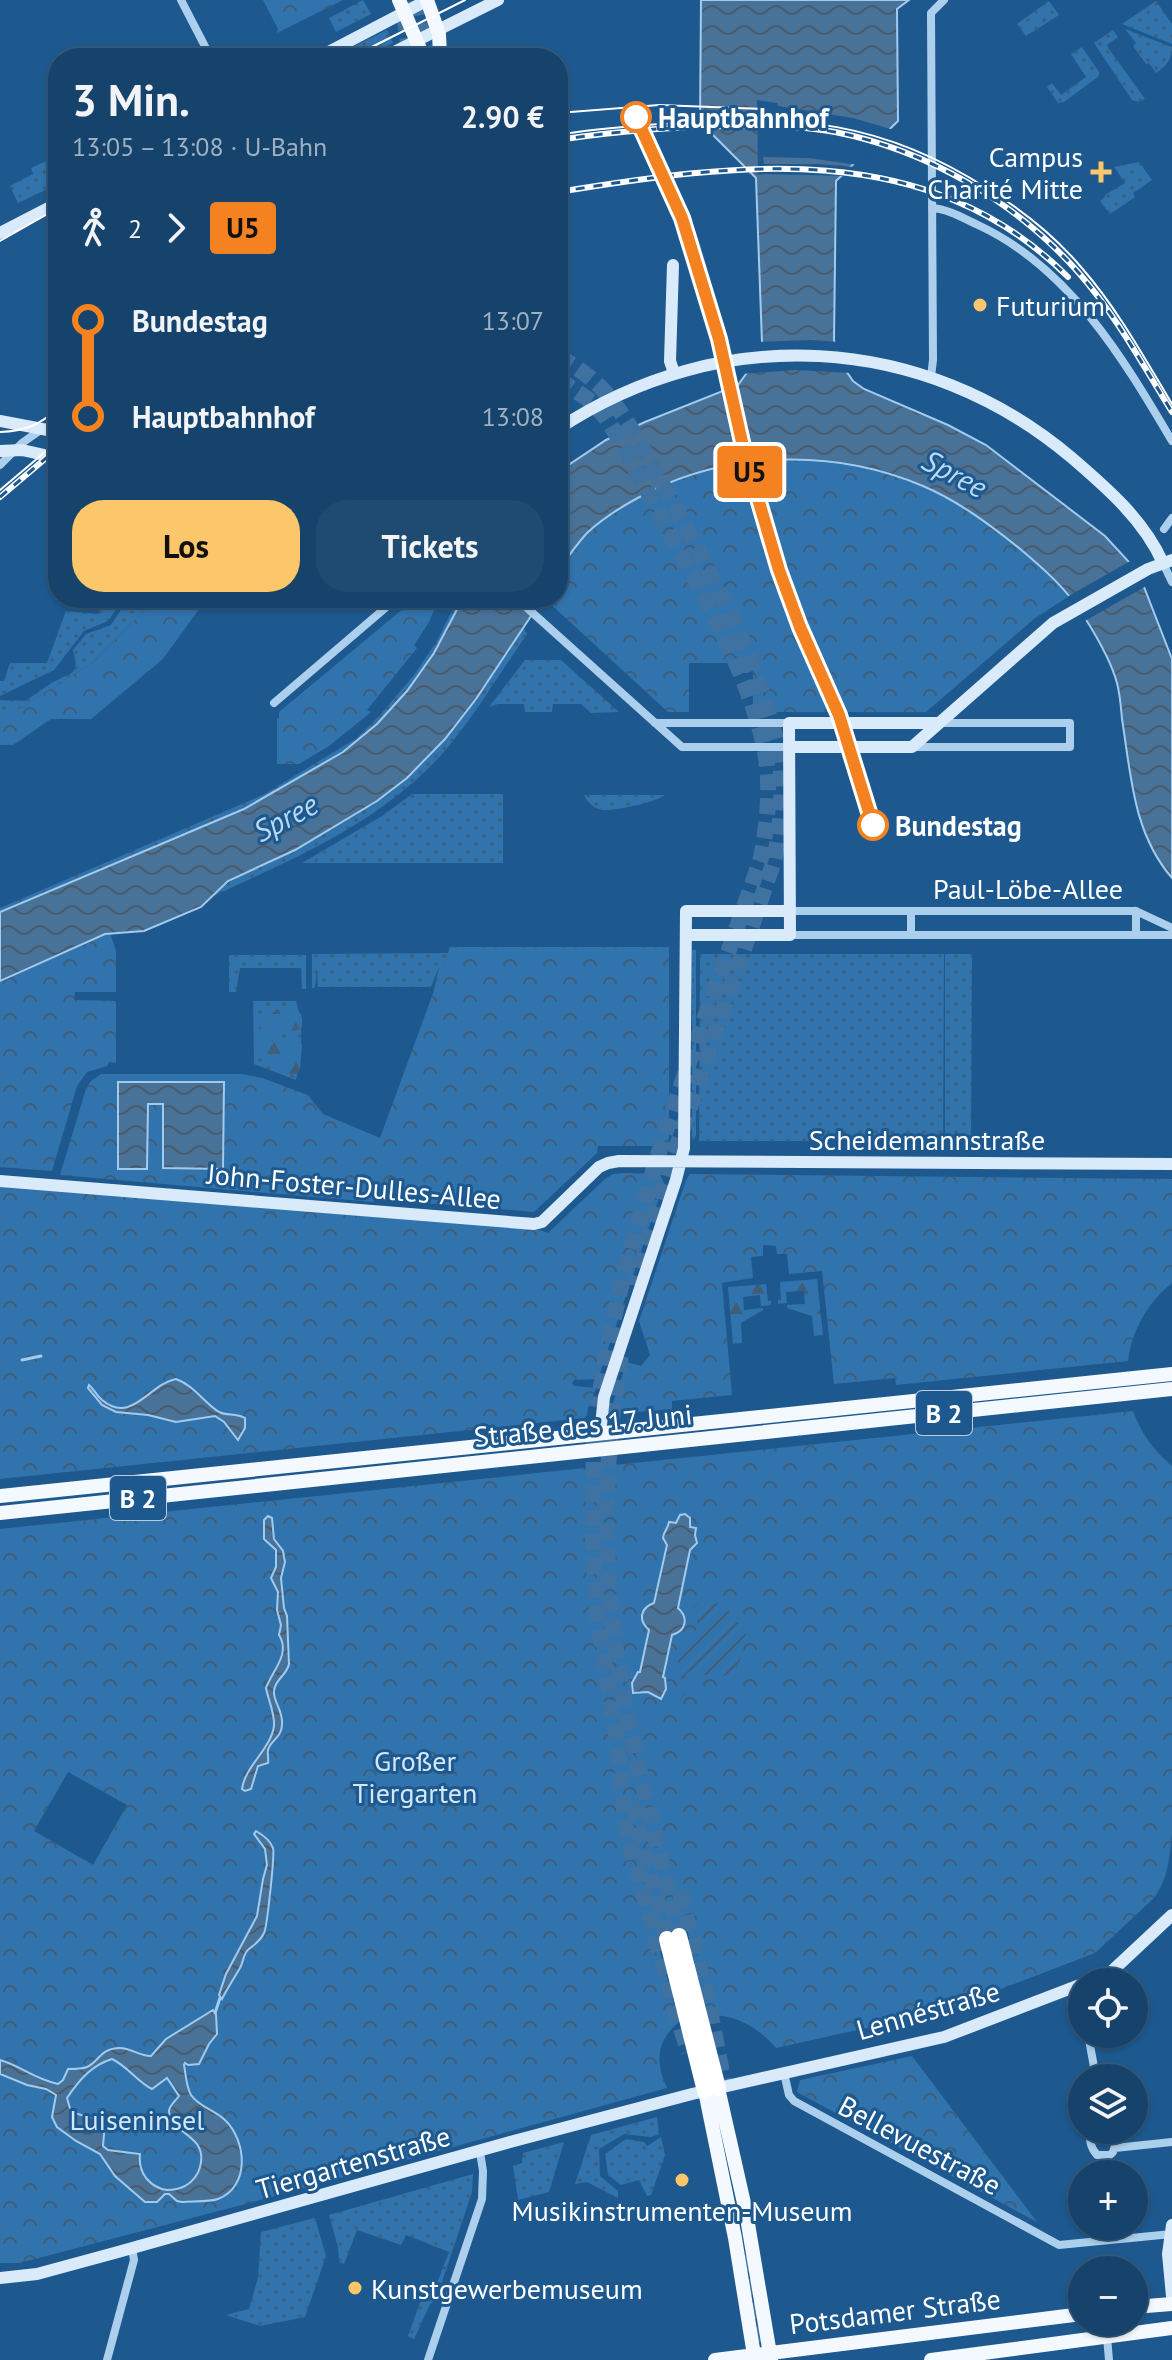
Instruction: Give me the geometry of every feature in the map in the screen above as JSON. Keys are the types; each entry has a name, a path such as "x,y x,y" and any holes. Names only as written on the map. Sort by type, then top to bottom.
{"highway":[{"path":"673,1938 711,2089"}],"main road":[{"path":"428,0 438,30 436,48"},
{"path":"402,6 417,41 425,48"},
{"name":"Straße des 17. Juni","path":"0,1496 1172,1374"},
{"name":"Straße des 17. Juni","path":"0,1513 1172,1389"},
{"path":"711,2089 731,2136 748,2222 763,2357"},
{"path":"1148,2306 1172,2304"},
{"name":"Potsdamer Straße","path":"715,2360 763,2357 1068,2316"},
{"name":"Potsdamer Straße","path":"931,2360 1172,2328"}],"street":[{"path":"181,0 206,48"},
{"path":"333,48 402,6 428,0"},
{"path":"403,48 498,0"},
{"path":"931,377 931,13 944,0"},
{"path":"2,228 48,207"},
{"path":"932,208 943,209 1016,246 1055,279 1084,308 1111,344 1172,441"},
{"path":"673,265 670,361 674,373"},
{"path":"568,423 615,396 674,373 737,359 792,355 847,358 914,371 981,397 1010,412 1059,447 1111,493 1141,526 1168,561 1172,582"},
{"path":"0,421 48,430"},
{"path":"0,465 32,434 42,429"},
{"path":"0,451 22,450 48,456"},
{"path":"1164,529 1172,518"},
{"path":"912,747 1042,631 1148,569 1168,561"},
{"path":"274,703 385,608"},
{"path":"527,608 550,629 655,723 682,747 1070,747 1070,723 655,723"},
{"path":"789,723 790,935"},
{"name":"Paul-Löbe-Allee","path":"686,911 790,911 1136,911 1136,935 686,935 686,911"},
{"path":"911,911 911,935"},
{"path":"1136,911 1172,928"},
{"path":"601,1449 604,1397 681,1161 684,1143 686,935"},
{"path":"1136,935 1172,935"},
{"name":"Scheidemannstraße","path":"681,1161 1172,1164"},
{"name":"John-Foster-Dulles-Allee","path":"0,1181 534,1224 542,1222 599,1167 608,1163 681,1161"},
{"path":"1115,1968 1170,1918"},
{"name":"Lennéstraße","path":"711,2089 956,2033 1068,1989"},
{"name":"Bellevuestraße","path":"784,2073 789,2095 795,2102 1054,2243 1062,2245 1106,2240"},
{"name":"Tiergartenstraße","path":"0,2278 37,2274 711,2089"},
{"path":"1115,2148 1172,2142"},
{"path":"1090,2144 1097,2155 1106,2156 1113,2152 1115,2144"},
{"path":"428,2360 482,2199 480,2152"},
{"path":"1106,2156 1106,2160"},
{"path":"1148,2234 1172,2231 1168,2254 1172,2296"},
{"path":"107,2360 134,2260 132,2248"},
{"path":"1107,2337 1109,2360"}],"green space":[{"path":"263,0 343,0 277,33 278,29"},
{"path":"363,0 371,14 336,32 329,18"},
{"path":"1049,1 1059,15 1026,36 1017,24"},
{"path":"1156,1 1172,24 1172,44 1122,24"},
{"path":"1125,29 1172,47 1171,56 1156,73 1133,46 1136,43"},
{"path":"387,30 393,43 383,48 350,48"},
{"path":"1113,30 1118,37 1107,45 1145,99 1139,102 1132,100 1094,43"},
{"path":"1082,47 1099,76 1064,102 1058,103 1047,87 1052,83 1061,95 1086,77 1071,54"},
{"path":"48,160 48,189 18,203 10,186 33,174 31,168"},
{"path":"1139,162 1152,180 1133,193 1135,197 1110,214 1100,201 1125,183 1114,167"},
{"path":"792,460 833,463 874,470 924,487 992,526 1034,559 1071,595 1035,618 926,712 753,712 753,663 689,663 689,712 668,712 555,608 568,608 568,556 610,514 648,491 709,468 745,462"},
{"path":"100,608 117,608 108,621 84,631 54,670 0,696 0,681 4,681 10,663 47,663 66,611 98,614"},
{"path":"122,608 147,608 92,663 16,711 0,711 0,700 25,701 74,671 73,650 86,634 111,625"},
{"path":"147,608 200,608 163,659 91,719 51,719 13,745 0,745 0,711 16,711 92,663"},
{"path":"404,608 435,608 414,645 417,648 367,710 371,712 329,746 299,764 277,764 279,712"},
{"path":"453,608 458,608 434,653 400,700 365,736 343,752 244,809 0,912 0,908 263,795 357,738 414,675 437,641"},
{"path":"522,626 527,634 476,711 442,754 418,778 392,800 335,837 213,896 237,878 354,816 401,784 459,721"},
{"path":"525,660 561,660 619,712 591,713 581,704 553,704 552,712 525,712 524,704 489,707"},
{"path":"412,794 503,794 503,863 302,863 382,816"},
{"path":"584,795 665,795 635,806 603,810 591,805"},
{"path":"110,933 116,951 116,992 75,992 74,1000 116,1001 116,1063 109,1062 107,1066 87,1072 77,1086 52,1171 0,1167 0,981"},
{"path":"450,947 669,947 669,1143 666,1146 598,1146 597,1153 534,1212 375,1199 373,1202 60,1175 86,1089 101,1074 241,1074 262,1078 308,1095 323,1114 380,1138"},
{"path":"692,950 696,950 694,1140 692,1140"},
{"path":"448,953 433,994 439,967 431,987 318,987 317,969 315,988 312,988 312,954"},
{"path":"700,954 944,954 943,1141 699,1141"},
{"path":"945,954 972,954 971,1142 945,1141"},
{"path":"229,955 306,955 306,989 302,989 301,968 240,968 236,992 229,992"},
{"path":"253,1001 296,1001 301,1040 296,1080 254,1064"},
{"path":"281,1006 295,1009 302,1018 301,1029 280,1028 272,1039 281,1046 291,1042 302,1044 300,1070 295,1075 285,1073 257,1048 263,1024"},
{"path":"623,1173 660,1174 664,1183 598,1379 574,1380 572,1383 574,1386 596,1388 584,1418 0,1479 0,1186 548,1233 605,1179"},
{"path":"690,1174 1172,1179 1172,1283 1142,1318 1128,1361 896,1385 895,1378 834,1384 822,1271 789,1274 787,1254 777,1254 776,1246 763,1245 763,1256 751,1257 753,1278 722,1283 732,1395 672,1401 672,1409 626,1413 613,1403 627,1362 641,1366 650,1355 639,1321"},
{"path":"817,1279 823,1335 814,1336 812,1316 787,1308 787,1305 805,1304 804,1291 786,1292 787,1303 778,1304 778,1300 781,1300 780,1282"},
{"path":"766,1284 771,1305 761,1306 760,1295 743,1297 744,1310 763,1310 741,1323 742,1343 733,1344 728,1287"},
{"name":"Großer Tiergarten","path":"1133,1411 1149,1441 1172,1466 1172,1834 1165,1875 1154,1898 1095,1953 943,2011 776,2048 745,2023 707,2015 687,1929 656,1937 679,2022 666,2037 660,2053 659,2061 667,2088 253,2202 19,2263 0,2263 0,1529","holes":["68,1772 127,1805 93,1865 34,1831"]},
{"path":"708,1600 727,1609 746,1630 740,1660 737,1667 726,1675 686,1674 686,1694 679,1699 681,1677 675,1676 682,1643 696,1629 697,1619 692,1609"},
{"path":"912,2056 1037,2222 797,2092 800,2080"},
{"path":"657,2117 659,2134 651,2137 624,2134 599,2149 600,2176 618,2191 618,2198 587,2182 575,2184 591,2135"},
{"path":"661,2137 665,2155 651,2195 647,2196 639,2180 621,2185 608,2175 605,2154 626,2139 644,2142 647,2146"},
{"path":"564,2142 549,2192 518,2200 513,2166 522,2163 523,2153"},
{"path":"473,2174 472,2192 436,2300 430,2304 414,2339 408,2336 426,2286 435,2288 449,2252 406,2235 401,2245 357,2230 344,2264 339,2262 329,2215"},
{"path":"315,2218 326,2256 305,2317 260,2326 226,2315 249,2309 258,2278 261,2232"}],"water":[{"name":"Spree","path":"701,0 909,0 897,9 898,121 836,181 834,340 838,359 853,381 864,389 986,445 1105,536 1129,562 1144,587 1172,659 1172,878 1159,861 1141,823 1131,782 1117,683 1090,625 1063,589 1028,556 973,514 936,492 890,474 822,461 752,462 718,467 653,490 618,509 587,533 568,558 568,465 606,440 738,385 754,363 762,343 756,178 700,122"},
{"name":"Spree","path":"458,608 536,608 476,699 445,739 407,778 377,801 295,850 228,881 201,907 144,931 105,934 0,981 0,912 244,809 343,752 377,724 407,691 434,653"},
{"path":"118,1082 224,1082 223,1169 163,1168 163,1104 148,1104 147,1169 118,1169"},
{"path":"176,1379 219,1412 245,1418 245,1428 238,1440 215,1416 176,1422 116,1412 102,1405 88,1388 89,1385 102,1400 122,1408 131,1406 166,1382"},
{"path":"680,1515 690,1518 690,1527 696,1528 697,1543 690,1550 678,1608 684,1616 684,1624 672,1635 663,1677 666,1689 661,1699 648,1692 633,1693 632,1683 640,1672 649,1630 642,1615 654,1603 667,1545 664,1534 669,1522 676,1523"},
{"path":"268,1516 272,1518 274,1539 283,1551 285,1562 281,1578 287,1616 289,1664 274,1691 282,1717 281,1732 269,1747 268,1763 258,1766 251,1789 245,1791 242,1789 244,1781 272,1734 273,1717 266,1688 283,1649 279,1635 278,1592 271,1578 276,1567 276,1550 264,1539 264,1520"},
{"path":"256,1831 273,1848 264,1933 246,1953 222,1999 219,1995 226,1974 257,1916 267,1865 265,1849 254,1834"},
{"path":"213,2010 216,2014 217,2034 199,2064 184,2065 191,2095 225,2120 241,2151 242,2163 236,2185 218,2199 182,2202 165,2194 157,2202 145,2202 115,2176 100,2154 57,2127 52,2117 56,2095 0,2074 0,2060 58,2084 68,2069 87,2067 108,2050 124,2048 151,2056 166,2039","holes":["112,2059 152,2089 167,2078 179,2096 169,2109 171,2119 194,2141 201,2156 198,2173 185,2186 167,2190 155,2186 142,2172 140,2154 108,2150 103,2146 105,2122 71,2112 67,2098 81,2079 105,2062"]}],"pier":[{"path":"757,100 853,118 894,130 858,165 809,158 763,157 764,164 855,167 847,176 758,174"},
{"path":"758,342 839,342 842,358 852,373 795,370 741,374"},
{"path":"1132,560 1148,585 1083,622 1067,597"}],"waterway":[{"path":"22,1360 41,1356"},
{"path":"215,2013 220,1998"}],"tunnel":[{"path":"415,0 426,48"},
{"path":"404,14 409,48"},
{"path":"568,362 595,382 624,417 683,521 723,598 746,651 766,705 781,766 781,807 774,861 666,1178 636,1286"},
{"path":"568,386 592,402 605,417 709,607 735,660 755,714 766,756 768,785 761,858 689,1061 645,1198 610,1337 598,1407"},
{"path":"621,1356 608,1472 607,1553 613,1632 632,1737 679,1936"},
{"path":"594,1438 595,1582 626,1829 689,2052"},
{"path":"632,1804 667,1939"},
{"path":"680,1892 708,2000 724,2083"},
{"path":"744,2256 764,2358"}],"tram line":[{"path":"370,48 465,0"},
{"path":"568,112 659,105 764,109"},
{"path":"568,134 673,123 759,120 837,127 912,149 949,166 1001,197 1038,224 1060,245 1081,267 1130,333 1172,404"},
{"path":"0,241 48,214"},
{"path":"0,432 32,426 48,416"},
{"path":"0,490 48,449"}],"railway":[{"path":"568,139 671,128 799,127 869,140 936,166 968,182 1027,223 1078,272 1116,322 1172,412"},
{"path":"568,191 693,173 760,169 827,171 892,180 954,200 1013,232 1068,277"},
{"path":"0,497 48,456"}],"metro line":[{"name":"U5","path":"636,117 682,218 719,339 744,451 779,570 839,715 873,825"}],"place":[{"name":"Hauptbahnhof","path":"636,117"},
{"name":"Campus Charité Mitte","path":"1101,172"},
{"name":"Futurium","path":"980,305"},
{"name":"Bundestag","path":"873,825"},
{"name":"Musikinstrumenten-Museum","path":"682,2180"},
{"name":"Kunstgewerbemuseum","path":"355,2288"}],"park label":[{"name":"Luiseninsel","path":"137,2119"}]}
